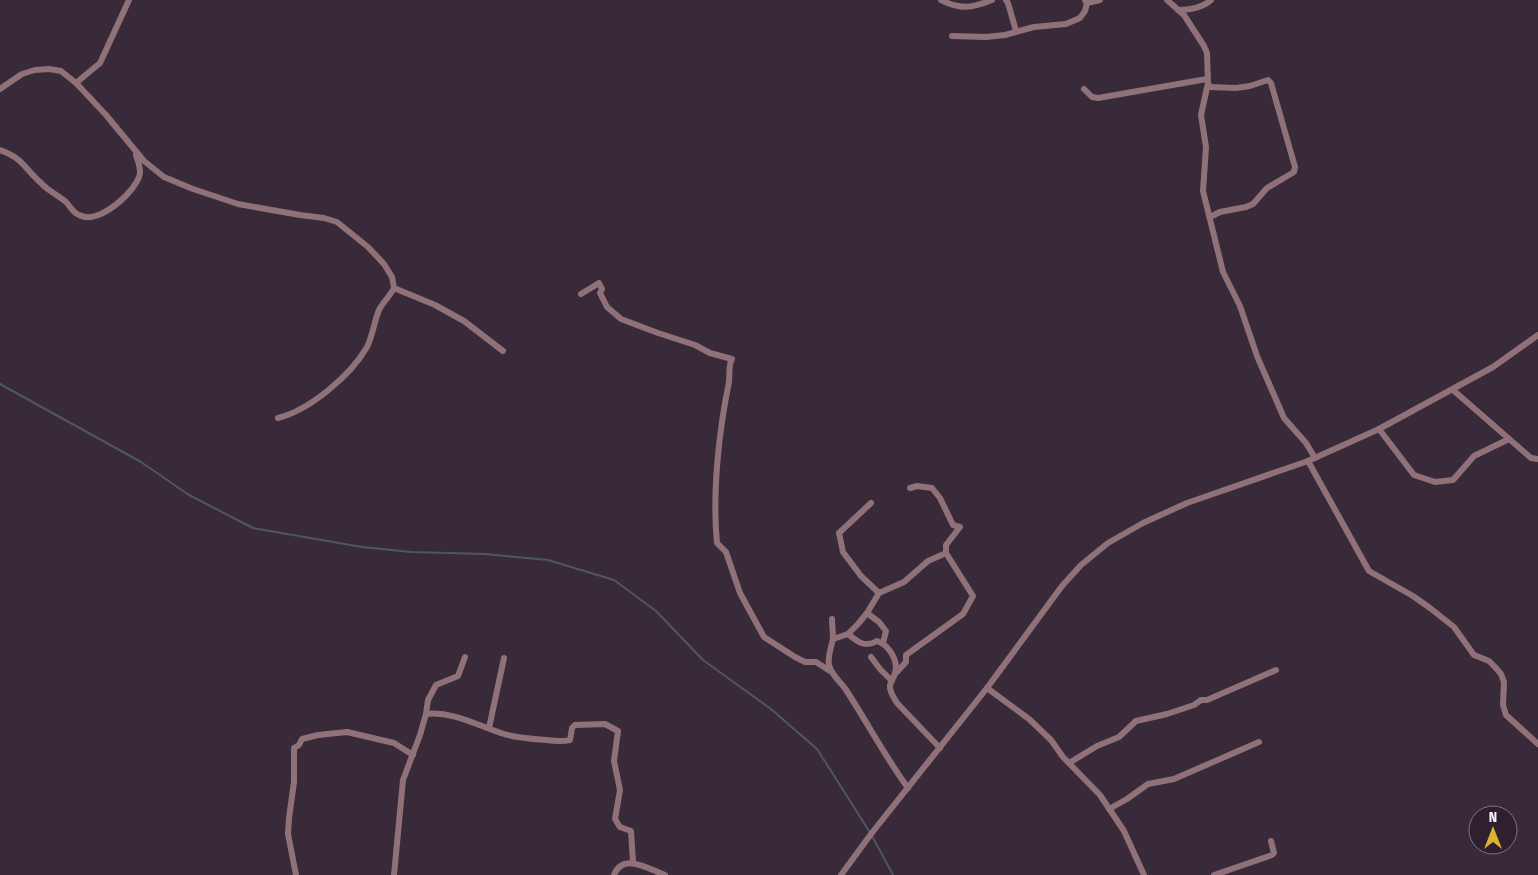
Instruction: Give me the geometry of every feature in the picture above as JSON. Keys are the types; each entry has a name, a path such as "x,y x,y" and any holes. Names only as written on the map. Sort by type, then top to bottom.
{"street":[{"path":"76,83 100,63 129,0"},
{"path":"942,0 953,6 971,8 992,0"},
{"path":"1006,0 1016,31"},
{"path":"952,36 986,37 1005,35 1034,27 1066,24 1080,18 1085,11 1086,2 1100,0"},
{"path":"1167,0 1184,15 1207,53 1207,81 1201,115 1206,147 1203,191 1223,272 1240,306 1257,356 1284,418 1306,443 1311,459 1369,571 1430,608 1454,627 1474,655 1489,661 1495,667 1504,682 1503,705 1506,715 1538,744"},
{"path":"1178,10 1189,10 1204,6 1211,0"},
{"path":"0,89 22,74 34,70 49,69 61,71 76,83 106,115 135,152 154,171 164,177 238,204 324,218 337,222 368,247 384,264 392,277 394,288 379,311 367,347 339,380 302,409 278,418"},
{"path":"1207,81 1210,87 1236,88 1268,80 1272,83 1295,167 1294,172 1267,188 1253,204 1239,209 1220,212 1210,217"},
{"path":"1084,90 1092,97 1098,98 1207,81"},
{"path":"0,150 17,157 41,184 66,202 81,217 105,213 122,200 139,180 140,169 135,152"},
{"path":"581,294 599,284 602,289 600,293 607,307 621,319 695,345 710,353 732,359 724,398 716,494 717,543 726,552 740,593 764,637 800,660 816,662 830,671 847,690 908,788"},
{"path":"394,288 435,305 464,321 503,351"},
{"path":"842,875 987,688 1062,586 1081,565 1108,543 1137,526 1187,502 1311,459 1379,429 1493,368 1538,336"},
{"path":"1453,390 1531,458 1538,459"},
{"path":"1379,429 1414,475 1435,482 1453,480 1474,456 1509,439"},
{"path":"910,488 916,486 932,488 940,498 953,525 960,526 946,545 946,553 973,596 963,614 906,655 906,662 896,673 890,687 897,703 940,748"},
{"path":"871,503 839,533 843,552 861,576 879,593"},
{"path":"833,639 848,634 867,613 879,593 904,582 928,561 946,553"},
{"path":"867,613 879,622 886,631 882,643"},
{"path":"830,671 828,662 833,639 832,619"},
{"path":"848,634 862,644 870,645 877,641 890,649 896,666 896,673"},
{"path":"871,656 892,681"},
{"path":"394,875 403,780 414,756 428,700 436,685 458,676 465,657"},
{"path":"489,728 504,658"},
{"path":"1069,764 1097,746 1118,737 1136,721 1168,714 1194,705 1201,700 1207,700 1276,670"},
{"path":"987,688 1030,719 1051,740 1069,764 1100,795 1132,845 1144,875"},
{"path":"426,714 438,713 458,717 516,736 564,742 570,740 572,728 575,725 605,724 618,731 614,760 620,790 614,819 620,827 631,831 633,862"},
{"path":"296,875 288,834 288,818 294,782 294,748 302,739 347,732 394,743 414,756"},
{"path":"1109,809 1148,784 1174,779 1259,742"},
{"path":"1214,875 1272,855 1274,853 1271,841"},
{"path":"614,875 616,868 624,863 633,862 665,875"}],"waterway":[{"path":"0,384 141,462 189,495 253,528 362,547 411,552 485,554 548,560 614,580 656,611 703,660 771,709 817,749 871,834 893,875"}]}
